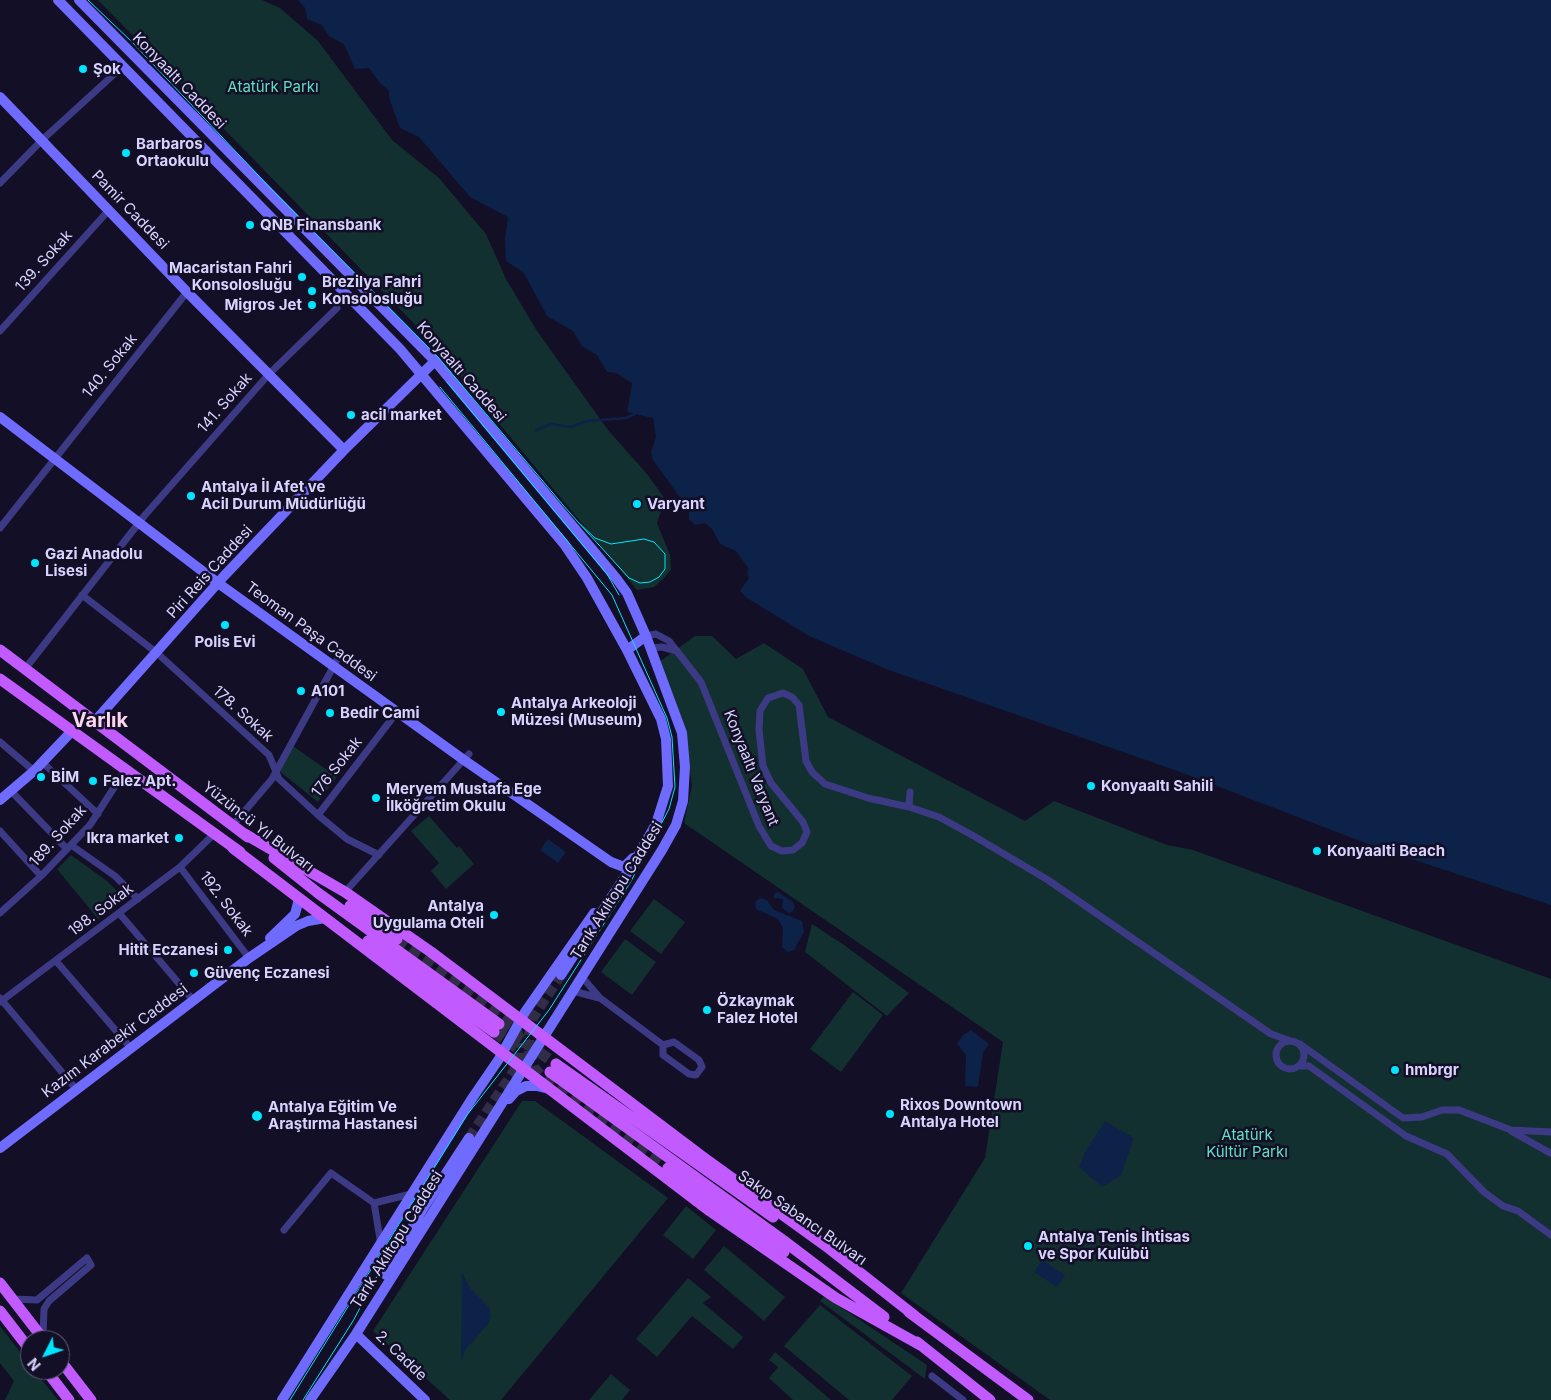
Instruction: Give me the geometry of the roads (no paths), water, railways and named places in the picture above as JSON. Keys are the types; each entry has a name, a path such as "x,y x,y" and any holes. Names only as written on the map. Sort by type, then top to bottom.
{"main road":[{"name":"Konyaaltı Caddesi","path":"58,0 379,324 564,544 587,578"},
{"name":"Konyaaltı Caddesi","path":"79,0 435,361 622,585 646,636"},
{"path":"123,66 133,56"},
{"name":"Pamir Caddesi","path":"0,97 187,292 344,450"},
{"name":"Piri Reis Caddesi","path":"95,721 218,583 344,450 435,361"},
{"name":"Teoman Paşa Caddesi","path":"0,417 218,583 335,664 397,712 467,757 610,862"},
{"name":"Tarık Akıltopu Caddesi","path":"587,578 628,650 657,707 666,739 668,786 664,802 650,835"},
{"path":"628,650 646,636"},
{"name":"Tarık Akıltopu Caddesi","path":"310,1400 356,1334 492,1116 582,977 658,856 680,812 685,767 682,733 646,636"},
{"path":"628,650 650,648"},
{"name":"Yüzüncü Yıl Bulvarı","path":"0,650 233,825 318,893 496,1028 213,835 126,769 0,679"},
{"path":"0,800 34,771 72,731"},
{"path":"243,833 345,892 431,952 826,1246 915,1316"},
{"path":"243,833 397,939"},
{"path":"610,862 621,867 627,866 650,835"},
{"path":"561,975 650,835"},
{"path":"233,848 710,1211 836,1298 922,1346"},
{"path":"610,862 617,872 615,892"},
{"name":"Tarık Akıltopu Caddesi","path":"282,1400 381,1245 411,1194 503,1053 521,1020 591,917 615,892"},
{"path":"250,958 295,914 299,899"},
{"path":"250,958 296,926 308,921 325,918"},
{"name":"Kazım Karabekir Caddesi","path":"0,1148 130,1047 250,958"},
{"path":"481,1037 492,1054 493,1062 488,1075"},
{"name":"Sakıp Sabancı Bulvarı","path":"990,1400 922,1346 554,1068 915,1316 1028,1400"},
{"path":"492,1116 520,1088 537,1086 554,1091"},
{"path":"371,1310 388,1269 404,1239 469,1138"},
{"path":"668,1168 892,1328"},
{"path":"0,1283 36,1330"},
{"path":"0,1311 20,1337"},
{"name":"2. Cadde","path":"356,1334 425,1400"},
{"path":"70,1373 91,1400"},
{"path":"54,1380 69,1400"}],"street":[{"path":"0,183 42,140 123,66"},
{"name":"139. Sokak","path":"0,331 109,210"},
{"name":"140. Sokak","path":"0,528 187,292"},
{"name":"141. Sokak","path":"25,669 140,522 269,374 336,308"},
{"name":"178. Sokak","path":"82,595 157,653 269,755 279,779 318,815 347,839 378,855"},
{"path":"646,636 656,634 669,641 677,652"},
{"path":"650,648 662,647 677,652"},
{"name":"Konyaaltı Varyant","path":"677,652 701,682 759,826 771,846 782,851 793,850 802,843 807,832 804,822 771,783 763,766 759,730 760,711 768,698 777,694 788,694 799,705 806,761 812,772 825,784 939,817 1048,880 1271,1034 1291,1040"},
{"path":"233,825 272,779 335,664"},
{"name":"176 Sokak","path":"318,815 397,712"},
{"path":"0,742 34,771"},
{"path":"345,892 467,757"},
{"path":"42,762 98,814"},
{"name":"189. Sokak","path":"0,913 41,876 98,814 126,769"},
{"path":"11,791 69,847 116,876 138,899"},
{"path":"909,807 910,792"},
{"path":"0,831 41,876"},
{"name":"198. Sokak","path":"1,1000 180,867 213,835"},
{"name":"192. Sokak","path":"180,867 250,958"},
{"path":"119,914 193,1000"},
{"path":"56,961 130,1047"},
{"path":"582,977 600,998 663,1045"},
{"path":"573,991 600,998"},
{"path":"1,1000 76,1089"},
{"path":"1271,1034 1275,1040 1277,1060 1282,1066 1291,1069 1299,1066 1309,1066 1406,1136 1447,1154 1484,1192 1503,1206 1518,1211 1551,1235"},
{"path":"1276,1051 1282,1043 1291,1040 1300,1044 1403,1118 1422,1117 1442,1110 1459,1110 1511,1130 1550,1153"},
{"path":"674,1042 699,1060 702,1067 696,1075 689,1074 663,1055 663,1045 674,1042"},
{"path":"1299,1066 1304,1053 1300,1044"},
{"path":"1511,1130 1551,1132"},
{"path":"284,1230 331,1173 374,1204 381,1245"},
{"path":"374,1204 411,1194"},
{"path":"13,1299 37,1300 87,1258 91,1265 49,1301 44,1309 43,1330"},
{"path":"932,1376 964,1400"}],"water":[{"path":"298,0 1551,0 1551,905 1381,849 1183,773 886,669 809,636 747,598 740,591 749,578 747,572 749,569 736,551 720,544 712,529 705,523 695,525 689,519 689,510 653,460 651,452 656,437 653,418 627,412 632,383 616,373 607,372 597,355 582,346 573,331 547,316 524,273 506,261 505,239 508,217 470,197 419,137 400,128 389,98 389,91 379,82 369,68 355,69 344,44 329,36 322,25 307,19 305,8"},
{"path":"548,839 566,852 558,863 540,850"},
{"path":"778,892 793,902 795,907 792,912 789,913 782,908 783,899 774,898 774,894"},
{"path":"760,898 767,900 774,910 802,921 804,932 794,950 788,952 782,947 783,928 778,919 756,909 755,902"},
{"path":"971,1030 989,1044 983,1053 978,1087 965,1086 966,1055 957,1044 963,1035"},
{"path":"1105,1121 1134,1138 1121,1175 1102,1187 1079,1167 1086,1150"},
{"path":"1042,1260 1065,1275 1057,1287 1034,1272"},
{"path":"462,1272 470,1288 489,1307 491,1316 488,1324 466,1349 461,1361"}],"waterway":[{"path":"536,430 551,424 571,427 587,421 626,418 635,414"}],"tunnel":[{"path":"397,939 505,1018 516,1029 520,1043"},
{"path":"529,1050 529,1034 533,1018 561,975"},
{"path":"499,1024 556,1064"},
{"path":"494,1032 517,1048"},
{"path":"469,1138 515,1069 520,1056 520,1043"},
{"path":"529,1050 534,1068 544,1079 668,1168"}],"tram line":[{"path":"88,0 132,42 275,193 438,357 563,505 578,522 629,578 640,583 650,582 659,577 665,569 665,554 654,542 644,539 611,544 595,538 578,522"},
{"path":"447,382 607,574 619,595"},
{"path":"290,1400 467,1115 549,1010 630,883 669,809 675,787 672,737 667,718 612,595 440,387"},
{"path":"303,1400 353,1321 389,1254"}],"place":[{"name":"Şok","path":"83,69"},
{"name":"Barbaros Ortaokulu","path":"126,153"},
{"name":"QNB Finansbank","path":"250,225"},
{"name":"Macaristan Fahri Konsolosluğu","path":"302,277"},
{"name":"Brezilya Fahri Konsolosluğu","path":"312,291"},
{"name":"Migros Jet","path":"312,305"},
{"name":"acil market","path":"351,415"},
{"name":"Antalya İl Afet ve Acil Durum Müdürlüğü","path":"191,496"},
{"name":"Varyant","path":"637,504"},
{"name":"Gazi Anadolu Lisesi","path":"35,563"},
{"name":"Polis Evi","path":"225,625"},
{"name":"A101","path":"301,691"},
{"name":"Antalya Arkeoloji Müzesi (Museum)","path":"501,712"},
{"name":"Bedir Cami","path":"330,713"},
{"name":"BİM","path":"41,777"},
{"name":"Falez Apt.","path":"93,781"},
{"name":"Konyaaltı Sahili","path":"1091,786"},
{"name":"Meryem Mustafa Ege İlköğretim Okulu","path":"376,798"},
{"name":"Ikra market","path":"179,838"},
{"name":"Konyaalti Beach","path":"1317,851"},
{"name":"Antalya Uygulama Oteli","path":"494,915"},
{"name":"Hitit Eczanesi","path":"228,950"},
{"name":"Güvenç Eczanesi","path":"194,973"},
{"name":"Özkaymak Falez Hotel","path":"707,1010"},
{"name":"hmbrgr","path":"1395,1070"},
{"name":"Rixos Downtown Antalya Hotel","path":"890,1114"},
{"name":"Antalya Eğitim Ve Araştırma Hastanesi","path":"257,1116"},
{"name":"Antalya Tenis İhtisas ve Spor Kulübü","path":"1028,1246"}],"district":[{"name":"Varlık","path":"100,721"}],"park label":[{"name":"Atatürk Parkı","path":"273,87"},
{"name":"Atatürk Kültür Parkı","path":"1247,1144"}]}
